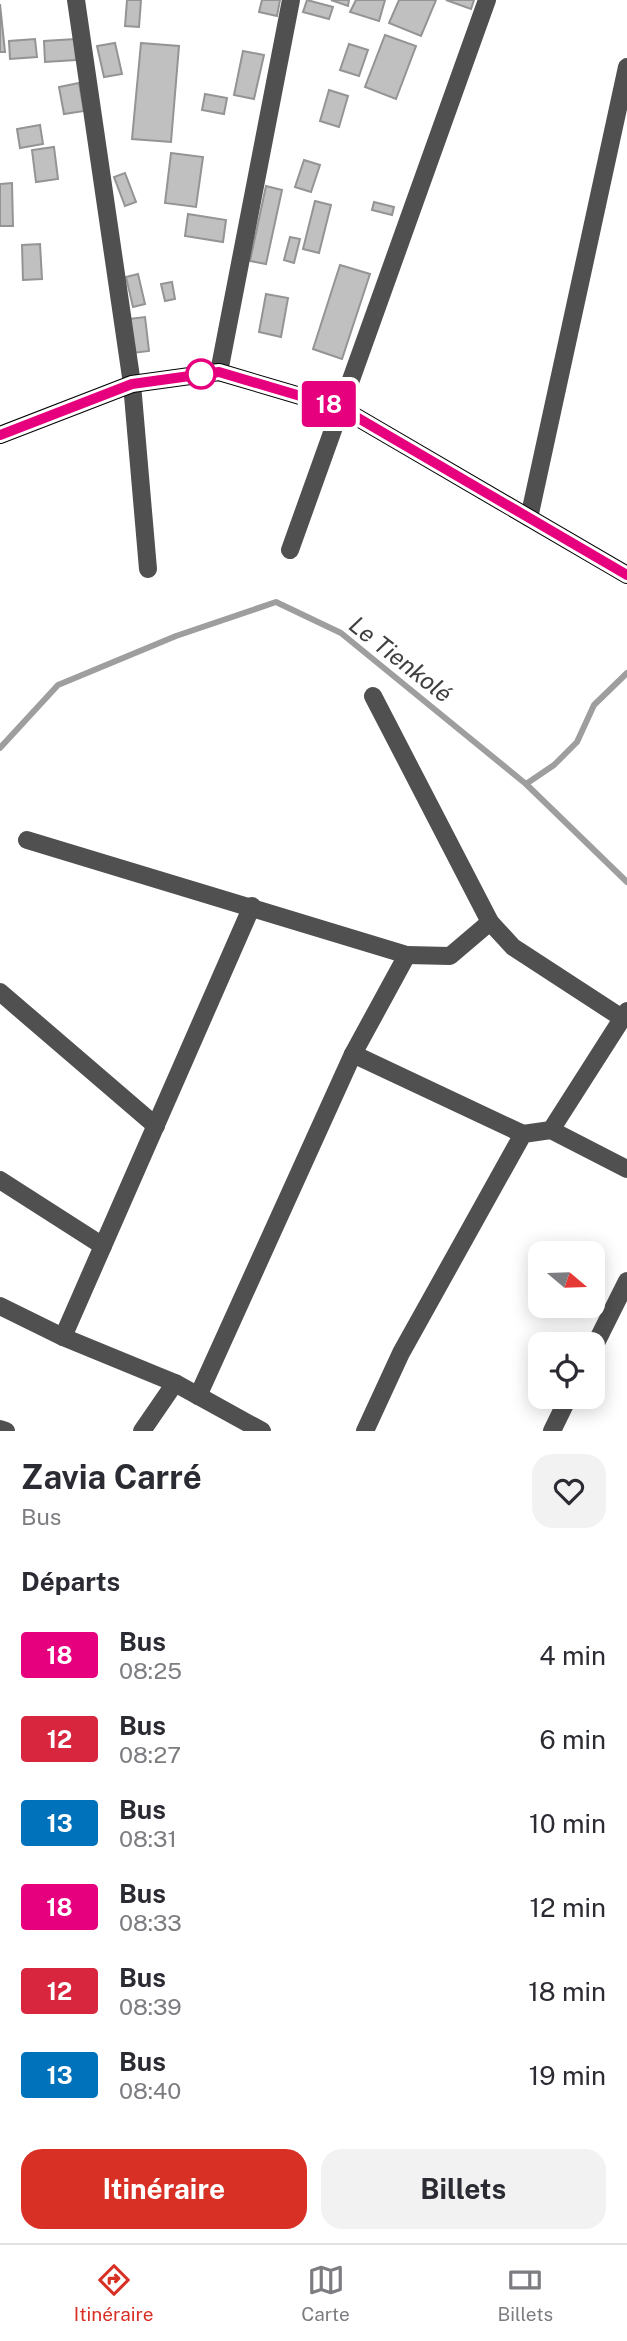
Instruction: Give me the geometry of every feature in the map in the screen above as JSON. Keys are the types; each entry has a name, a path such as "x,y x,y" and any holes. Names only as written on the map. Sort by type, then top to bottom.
{"main road":[{"path":"0,435 132,384 219,372 341,408 627,575"}],"street":[{"path":"76,0 132,384 148,569"},
{"path":"219,372 291,0"},
{"path":"290,550 487,0"},
{"path":"529,517 627,68"},
{"path":"373,696 490,922 513,947 624,1015 551,1130"},
{"path":"27,840 407,955 450,956 490,922"},
{"path":"63,1337 252,906"},
{"path":"198,1396 353,1054 407,955"},
{"path":"0,992 156,1126"},
{"path":"353,1054 523,1135 551,1130 627,1169"},
{"path":"365,1431 401,1353 523,1135"},
{"path":"0,1180 103,1246"},
{"path":"602,1332 627,1281"},
{"path":"0,1306 63,1337 175,1383 256,1430"},
{"path":"142,1431 175,1383"},
{"path":"552,1431 563,1409"},
{"path":"0,1429 6,1431"}],"building":[{"path":"127,0 141,0 139,27 125,26"},
{"path":"262,0 280,0 277,16 259,12"},
{"path":"307,0 333,7 329,19 303,12"},
{"path":"331,0 349,0 348,6"},
{"path":"356,0 385,0 379,21 350,12"},
{"path":"399,0 436,0 421,36 389,23"},
{"path":"446,0 474,0 471,9"},
{"path":"0,4 5,52 0,52"},
{"path":"385,35 416,46 396,99 365,87"},
{"path":"35,39 37,57 10,59 9,41"},
{"path":"75,39 76,60 45,62 44,41"},
{"path":"115,43 122,74 104,77 97,46"},
{"path":"141,43 179,46 171,142 132,139"},
{"path":"349,44 368,50 359,76 340,70"},
{"path":"243,51 264,55 254,99 234,95"},
{"path":"79,83 84,111 64,114 59,87"},
{"path":"329,90 348,96 339,127 320,121"},
{"path":"205,94 227,98 224,114 202,110"},
{"path":"40,125 43,144 20,148 17,129"},
{"path":"54,147 58,179 36,182 32,150"},
{"path":"171,153 203,157 196,207 165,203"},
{"path":"304,160 320,165 311,192 295,187"},
{"path":"125,173 136,202 125,206 114,177"},
{"path":"12,183 13,226 0,226 0,184"},
{"path":"266,186 282,190 266,264 250,261"},
{"path":"315,201 331,205 319,253 303,249"},
{"path":"374,202 394,207 392,215 372,210"},
{"path":"188,214 226,220 223,242 185,236"},
{"path":"290,237 300,239 294,263 284,260"},
{"path":"40,244 42,279 23,280 22,245"},
{"path":"340,265 370,274 342,359 313,349"},
{"path":"138,274 145,304 133,307 126,277"},
{"path":"172,282 175,299 165,301 161,284"},
{"path":"266,294 288,298 281,337 259,332"},
{"path":"145,317 149,351 133,353 128,319"}],"waterway":[{"name":"Le Tienkolé","path":"0,748 58,685 176,636 276,602 341,633 526,784 554,765 577,742 594,705 627,673"},
{"path":"526,784 627,882"}],"bus line":[{"name":"18","path":"0,435 132,384 219,372 341,408 627,575"}]}
